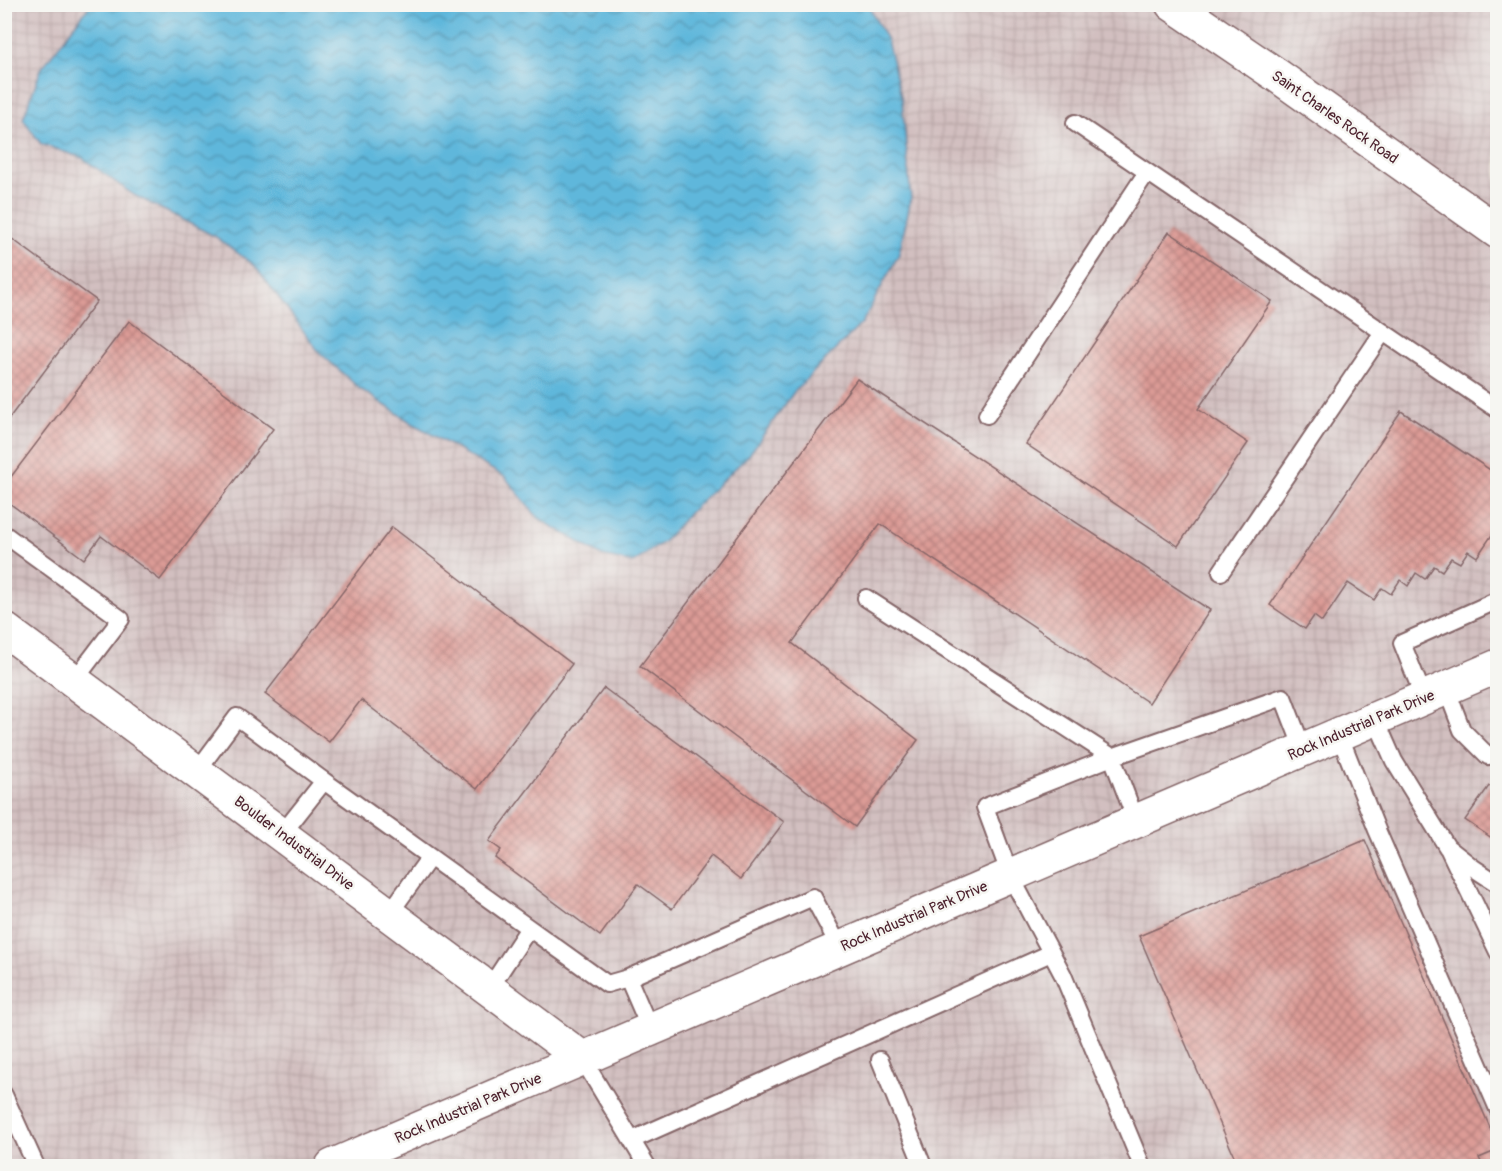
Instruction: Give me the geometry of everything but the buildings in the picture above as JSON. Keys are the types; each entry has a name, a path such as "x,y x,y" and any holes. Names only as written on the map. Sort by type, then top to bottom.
{"street":[{"name":"Saint Charles Rock Road","path":"1172,4 1278,76 1497,232"},
{"name":"Boulder Industrial Drive","path":"4,629 582,1058"},
{"name":"Rock Industrial Park Drive","path":"332,1167 1497,666"}],"lane":[{"path":"1075,123 1497,410"},
{"path":"987,416 1147,172"},
{"path":"1221,572 1383,332"},
{"path":"4,534 121,619 74,681"},
{"path":"866,598 1112,757 1136,821"},
{"path":"1494,757 1462,730 1402,644 1497,600"},
{"path":"1142,1167 1063,975 1010,875 985,807 1112,757 1283,697 1303,749"},
{"path":"197,771 237,717 607,984 628,978 813,897 840,948"},
{"path":"1375,718 1394,761 1447,847 1497,952"},
{"path":"1339,734 1377,830 1497,1109"},
{"path":"282,834 324,781"},
{"path":"1447,847 1497,884"},
{"path":"389,914 430,857"},
{"path":"489,988 529,928"},
{"path":"632,1140 1051,953"},
{"path":"628,978 650,1029"},
{"path":"582,1058 647,1167"},
{"path":"880,1060 923,1167"},
{"path":"4,1095 36,1167"}],"shaded area":[{"path":"5,5 1497,5 1497,1166 5,1166"}],"water":[{"path":"90,5 868,5 887,40 902,100 911,199 899,254 862,323 794,392 749,455 693,509 663,542 633,563 602,556 538,518 505,477 412,423 360,389 319,352 255,266 216,237 134,195 82,158 41,144 23,119 41,69"}]}
